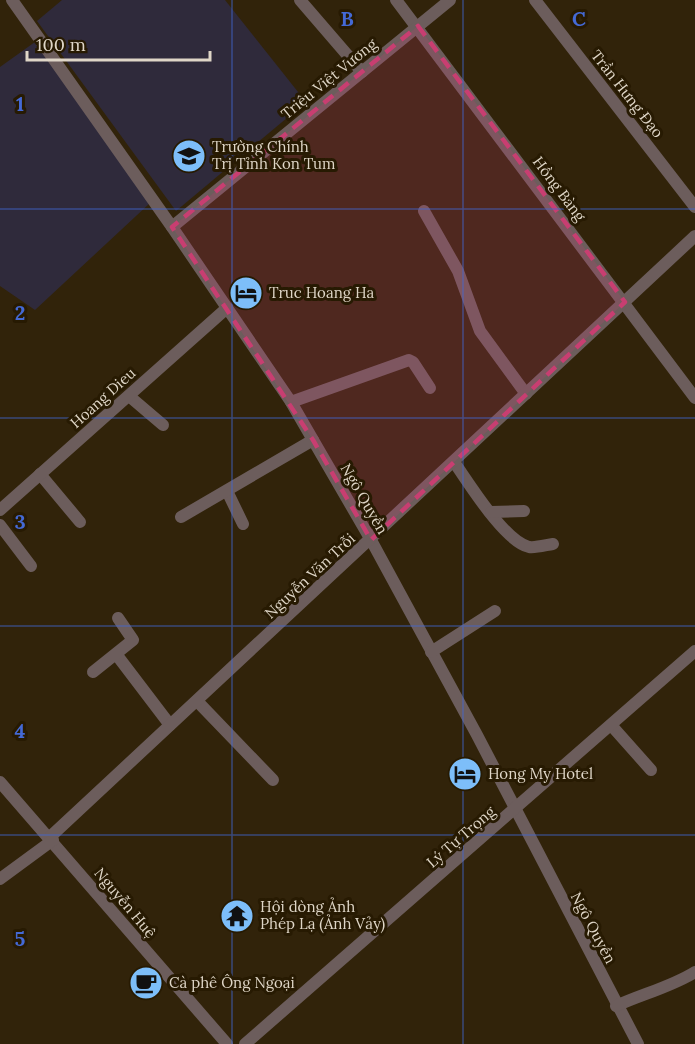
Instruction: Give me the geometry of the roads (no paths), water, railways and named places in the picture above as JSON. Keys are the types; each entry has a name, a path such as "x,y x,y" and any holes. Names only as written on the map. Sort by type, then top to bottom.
{"street":[{"name":"Ngô Quyền","path":"12,0 172,227 291,402 431,652 636,1043"},
{"path":"300,0 362,72"},
{"name":"Hồng Bàng","path":"396,0 418,26 695,398"},
{"name":"Triệu Việt Vương","path":"172,227 450,0"},
{"name":"Trần Hưng Đạo","path":"535,0 695,207"},
{"path":"424,211 458,271 480,331 526,394"},
{"name":"Nguyễn Văn Trỗi","path":"0,879 51,839 170,725 695,236"},
{"name":"Hoang Dieu","path":"0,510 227,308"},
{"path":"291,402 409,360 413,362 430,388"},
{"path":"129,396 163,425"},
{"path":"181,517 313,440"},
{"path":"454,462 491,512 516,540 530,547 553,544"},
{"path":"40,474 80,522"},
{"path":"227,491 243,524"},
{"path":"491,512 524,511"},
{"path":"0,525 31,566"},
{"path":"431,652 495,611"},
{"path":"93,672 133,640 118,618"},
{"name":"Lý Tự Trọng","path":"245,1044 695,651"},
{"path":"116,654 170,725"},
{"path":"197,701 273,780"},
{"path":"611,725 651,770"},
{"name":"Nguyễn Huệ","path":"0,782 227,1044"},
{"path":"616,1005 653,988 675,983 695,972"}],"place":[{"name":"Trường Chính Trị Tỉnh Kon Tum","path":"189,156"},
{"name":"Truc Hoang Ha","path":"246,293"},
{"name":"Hong My Hotel","path":"465,774"},
{"name":"Hội dòng Ảnh Phép Lạ (Ảnh Vảy)","path":"237,916"},
{"name":"Cà phê Ông Ngoại","path":"146,983"}]}
